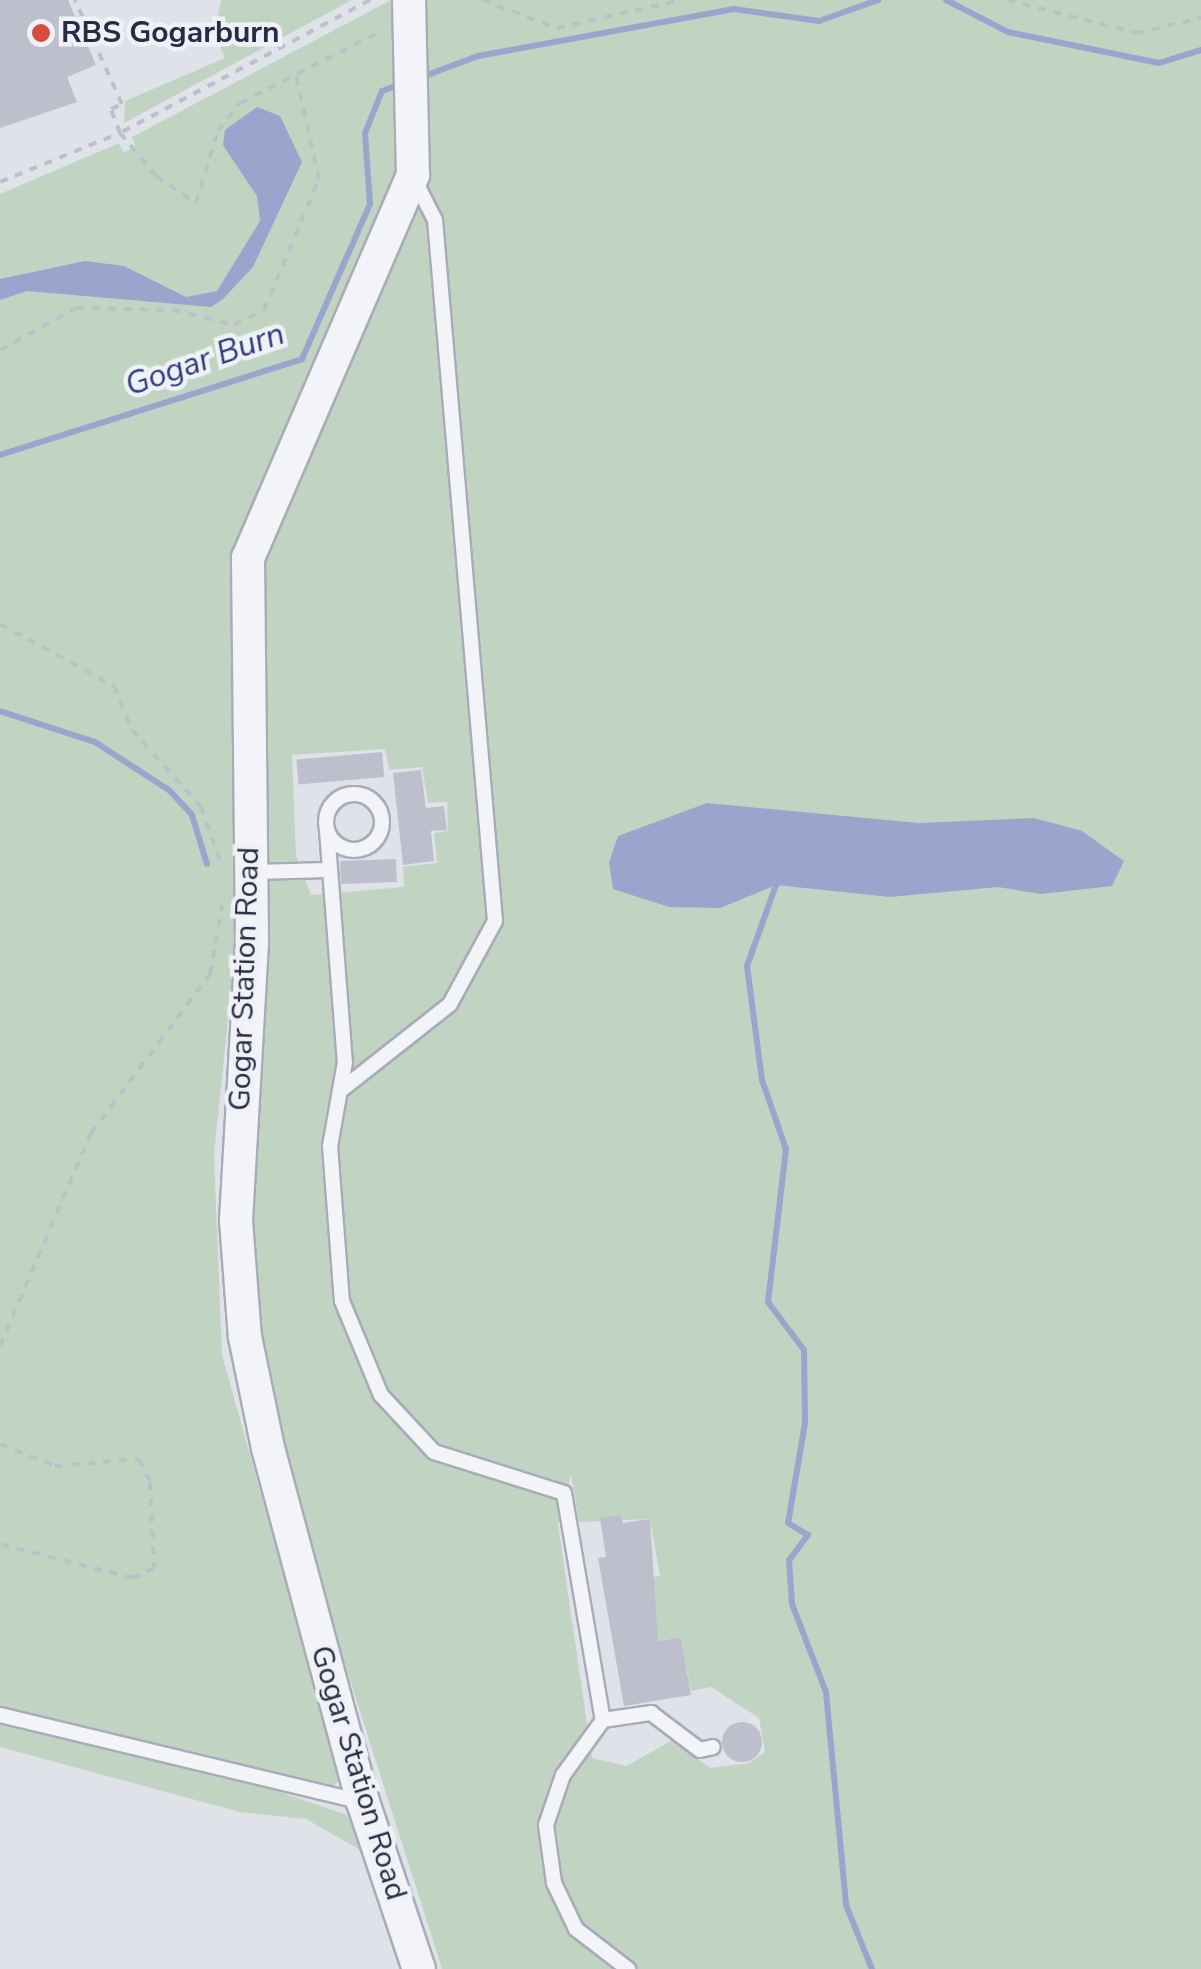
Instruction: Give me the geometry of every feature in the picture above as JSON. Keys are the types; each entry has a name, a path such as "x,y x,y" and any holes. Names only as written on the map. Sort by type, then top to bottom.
{"street":[{"name":"Gogar Station Road","path":"389,5 416,32 418,116 412,175 263,506 248,558 238,872 237,1172 245,1337 362,1802 419,1969"}],"lane":[{"path":"340,1091 450,1004 495,921 435,220 412,175"},
{"path":"327,830 341,847 364,848 380,833 380,810 369,797 344,795 327,813 327,830 340,1091 330,1146 342,1301 380,1396 434,1452 564,1493 603,1720"},
{"path":"238,872 330,870"},
{"path":"628,1969 576,1929 554,1883 546,1825 563,1775 603,1720 651,1713 700,1750 713,1748"},
{"path":"0,1715 362,1802"}],"path":[{"path":"75,0 122,104 110,109 120,133 156,176 196,203 227,116 295,72 366,44 389,5"},
{"path":"0,182 120,133 370,0"},
{"path":"482,0 557,28 681,0"},
{"path":"1008,0 1136,34 1201,18"},
{"path":"0,350 76,308 172,310 234,325 264,310 319,178 295,72"},
{"path":"0,624 114,686 132,730 201,807 238,872"},
{"path":"0,1346 91,1132 210,974 224,898"},
{"path":"0,1444 55,1466 140,1460 150,1482 154,1568 133,1578 0,1544"}],"green space":[{"path":"221,0 352,0 124,123 125,101 225,58 215,36"},
{"path":"391,0 1201,0 1201,1969 442,1969 287,1482 245,1241 261,672 232,577 242,885 214,1154 222,1355 341,1779 328,1791 157,1750 347,1815 367,1854 306,1819 240,1812 0,1747 0,194 119,143 123,153 135,146 132,137","holes":["385,749 389,770 422,767 428,803 447,802 448,831 434,833 437,863 403,867 404,887 311,895 296,855 292,755","571,1475 579,1522 650,1519 660,1576 637,1580 651,1642 681,1637 691,1691 711,1687 759,1718 765,1752 749,1763 710,1768 673,1740 626,1766 592,1758 558,1524"]}],"water":[{"path":"257,107 280,116 302,162 253,267 223,299 211,307 27,291 0,300 0,279 85,261 124,266 186,297 217,291 260,221 257,196 223,145 225,130"},
{"path":"707,803 919,823 1034,818 1082,831 1124,861 1112,886 1041,894 998,887 890,897 776,885 720,908 669,907 613,889 609,862 618,836"}],"building":[{"name":"RBS Gogarburn","path":"0,0 68,0 96,65 67,77 77,102 0,128"},
{"path":"382,752 384,777 299,784 296,759"},
{"path":"421,770 426,808 444,806 447,830 431,831 434,861 403,865 393,773"},
{"path":"396,859 397,882 341,884 340,861"},
{"path":"621,1515 623,1523 650,1519 658,1641 681,1637 691,1695 624,1706 598,1558 606,1557 600,1518"},
{"path":"742,1722 756,1728 762,1742 756,1756 742,1762 728,1756 722,1742 728,1728"}],"waterway":[{"name":"Gogar Burn","path":"422,77 478,56 734,9 819,21 878,0"},
{"name":"Gogar Burn","path":"946,0 1008,32 1159,63 1201,50"},
{"name":"Gogar Burn","path":"0,455 302,359 370,204 365,133 382,91 401,84"},
{"path":"0,711 95,742 169,790 192,815 207,864"},
{"path":"776,885 747,966 762,1080 786,1149 768,1302 804,1350 805,1423 788,1523 808,1535 789,1560 792,1604 826,1692 846,1905 872,1969"}],"place":[{"name":"RBS Gogarburn","path":"41,33"}]}
